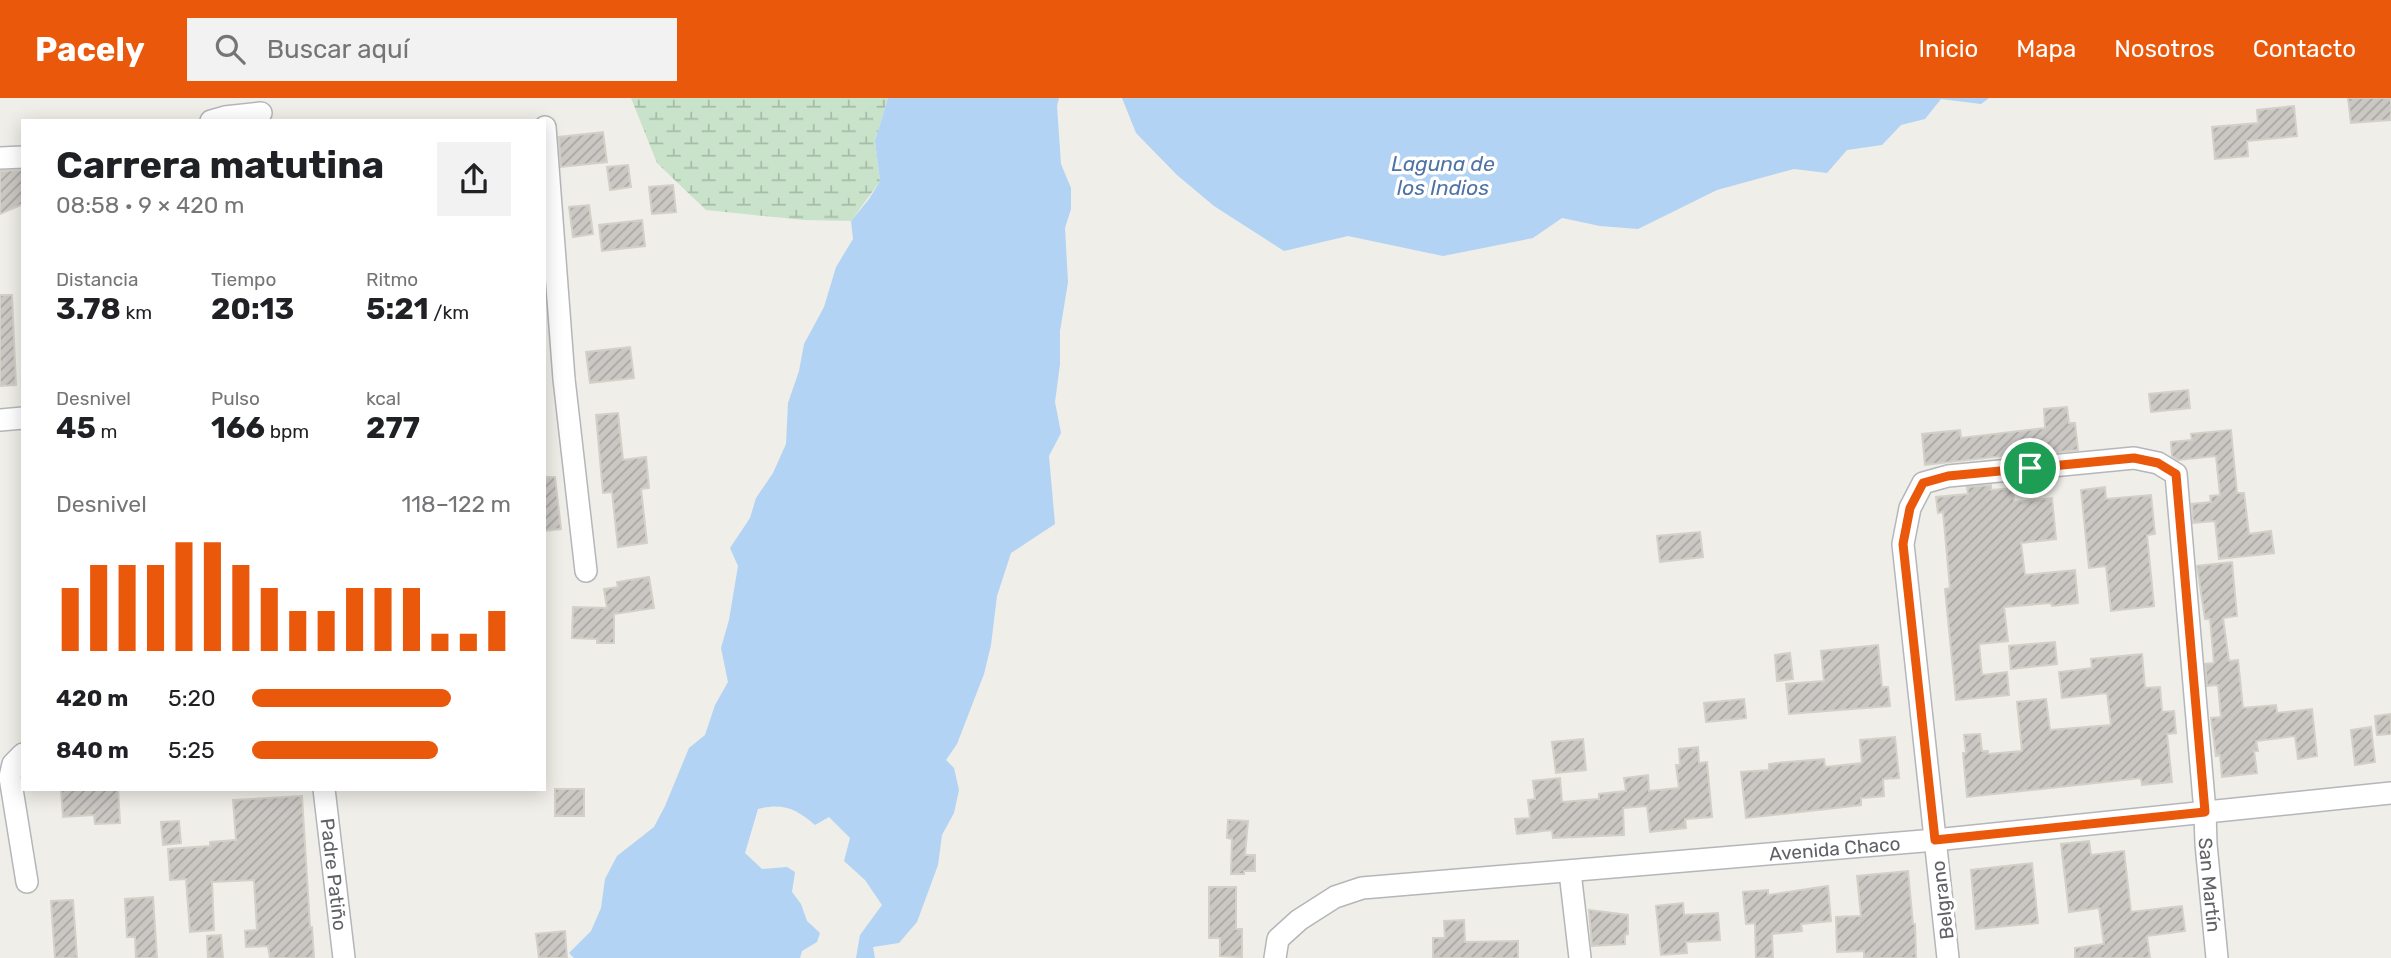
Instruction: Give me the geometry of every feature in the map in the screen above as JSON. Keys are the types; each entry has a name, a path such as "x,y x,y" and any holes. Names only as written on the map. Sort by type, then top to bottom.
{"street":[{"path":"218,119 260,111"},
{"path":"546,155 554,379 586,571"},
{"path":"0,158 21,157"},
{"path":"0,420 21,418"},
{"name":"Belgrano","path":"1948,958 1903,544 1910,508 1923,483 1948,476 2134,458 2158,463 2176,474"},
{"name":"San Martín","path":"2176,474 2217,958"},
{"path":"21,756 13,764 10,777 27,882"},
{"name":"Padre Patiño","path":"324,791 344,958"},
{"name":"Avenida Chaco","path":"1275,958 1278,939 1299,920 1335,897 1362,888 1935,840 2391,793"},
{"path":"1570,872 1580,958"}],"green space":[{"path":"631,98 888,98 875,141 880,181 851,221 804,220 706,210 657,163"}],"water":[{"path":"888,98 1059,98 1057,106 1061,164 1071,188 1071,209 1065,228 1068,282 1060,331 1060,364 1055,402 1061,433 1049,456 1055,524 1011,553 997,596 991,645 984,674 957,744 946,760 954,768 959,790 954,813 942,835 938,865 917,922 899,943 873,947 875,958 856,958 860,935 882,905 865,880 844,861 850,838 829,817 815,825 788,808 758,809 745,853 762,869 787,867 795,872 792,892 801,904 807,921 820,933 817,942 802,951 800,958 574,958 569,953 591,931 601,908 605,879 617,856 654,827 689,748 705,735 715,705 728,682 721,648 729,620 738,566 730,548 750,518 756,498 773,473 786,444 788,403 799,371 804,344 824,307 836,267 853,239 851,221 880,181 875,141"},
{"name":"Laguna de los Indios","path":"1122,98 1989,98 1981,104 1941,99 1925,119 1901,125 1882,145 1847,150 1827,173 1794,169 1717,190 1638,229 1600,226 1562,218 1533,238 1443,256 1348,236 1284,251 1214,206 1177,175 1136,133"}],"building":[{"path":"2348,98 2391,98 2391,120 2351,123"},
{"path":"2294,106 2297,136 2247,141 2248,156 2215,159 2212,127 2258,123 2257,110"},
{"path":"603,132 607,162 561,167 559,137"},
{"path":"628,165 631,187 610,190 607,167"},
{"path":"21,170 21,205 0,214 0,171"},
{"path":"673,185 676,212 652,214 649,187"},
{"path":"589,205 593,234 573,237 569,207"},
{"path":"642,220 645,246 602,251 599,225"},
{"path":"0,295 12,295 16,385 0,386"},
{"path":"630,347 634,378 590,383 586,352"},
{"path":"2188,390 2190,408 2151,412 2149,394"},
{"path":"2067,407 2069,423 2075,423 2078,450 1925,465 1922,434 1960,430 1961,438 2045,428 2044,409"},
{"path":"618,413 623,460 646,457 649,488 641,489 647,543 618,547 612,492 603,493 596,415"},
{"path":"2231,430 2237,493 2244,493 2249,534 2271,531 2274,553 2219,559 2215,521 2193,523 2192,504 2211,502 2210,496 2220,495 2216,456 2178,460 2172,456 2171,442 2192,440 2191,434"},
{"path":"546,477 555,477 561,529 546,531"},
{"path":"1991,485 1991,490 2013,488 2014,502 2052,498 2056,539 2021,543 2025,575 2075,570 2078,603 2004,607 2008,641 1979,644 1982,675 2007,672 2009,695 1956,700 1945,589 1950,588 1943,512 1938,513 1936,497 1968,494 1967,487"},
{"path":"2105,487 2106,499 2151,495 2155,534 2147,535 2154,606 2111,611 2106,566 2089,568 2081,490"},
{"path":"1700,532 1703,557 1660,562 1657,536"},
{"path":"2232,562 2237,616 2223,618 2229,661 2238,660 2243,708 2276,705 2277,713 2312,709 2317,756 2298,759 2295,736 2256,741 2258,751 2254,751 2257,773 2222,777 2211,718 2221,717 2218,685 2207,686 2205,664 2214,663 2210,619 2205,619 2197,566"},
{"path":"649,577 654,608 614,614 614,643 572,638 573,607 607,608 604,589 618,587 617,582"},
{"path":"2055,642 2057,664 2011,669 2009,646"},
{"path":"1878,645 1882,687 1888,687 1890,706 1789,714 1786,684 1824,681 1821,651"},
{"path":"1790,653 1793,679 1777,681 1775,655"},
{"path":"2142,654 2145,688 2160,687 2162,712 2174,711 2176,733 2167,734 2172,782 2142,785 2141,778 1967,797 1964,735 1980,734 1982,751 1988,751 1988,754 2022,751 2017,702 2046,699 2050,730 2111,725 2107,693 2062,698 2059,672 2092,668 2091,659"},
{"path":"1744,699 1746,718 1706,722 1704,703"},
{"path":"2391,714 2391,734 2377,735 2375,716"},
{"path":"2371,727 2375,762 2355,765 2351,730"},
{"path":"1895,737 1899,778 1883,779 1884,796 1861,798 1861,805 1746,818 1741,772 1769,770 1769,764 1824,759 1825,767 1862,763 1860,740"},
{"path":"1583,739 1586,770 1556,773 1552,742"},
{"path":"1698,747 1699,763 1707,762 1712,817 1685,819 1686,828 1650,832 1647,806 1623,808 1624,835 1553,838 1552,830 1517,834 1515,819 1530,818 1528,800 1535,799 1533,781 1560,778 1562,802 1599,799 1599,794 1626,791 1624,778 1648,775 1649,791 1679,788 1676,765 1680,765 1679,749"},
{"path":"555,789 584,789 584,816 555,816"},
{"path":"61,791 118,791 120,823 95,824 94,815 63,817"},
{"path":"302,796 314,958 270,958 268,946 246,947 245,931 257,930 254,880 212,882 214,930 190,932 186,879 170,880 168,849 210,846 210,842 236,840 233,800"},
{"path":"1228,820 1248,821 1245,855 1255,855 1255,871 1231,874 1232,839 1227,838"},
{"path":"179,821 181,843 163,845 161,822"},
{"path":"2089,841 2091,855 2124,851 2131,912 2182,906 2185,931 2147,936 2150,958 2075,958 2075,948 2104,944 2099,908 2069,912 2061,844"},
{"path":"2032,863 2038,923 1976,929 1971,870"},
{"path":"1908,871 1915,924 1916,958 1864,958 1864,951 1837,952 1836,917 1861,916 1857,876"},
{"path":"1828,886 1831,921 1801,924 1802,931 1772,934 1773,958 1756,958 1755,923 1746,924 1743,892 1768,890 1768,895"},
{"path":"1209,887 1236,887 1236,929 1242,929 1242,957 1220,956 1220,938 1209,938"},
{"path":"153,897 157,958 136,958 135,937 127,937 125,899"},
{"path":"73,900 77,958 55,958 51,901"},
{"path":"1683,903 1684,915 1718,913 1720,940 1686,942 1687,953 1661,955 1656,906"},
{"path":"1589,910 1628,915 1625,944 1592,946"},
{"path":"1464,920 1465,942 1518,941 1518,958 1433,958 1433,938 1445,938 1444,921"},
{"path":"565,931 567,958 539,958 536,934"},
{"path":"221,935 223,958 208,958 207,936"}],"route":[{"path":"2134,458 2158,463 2176,474 2205,812 1935,840 1903,544 1910,508 1923,483 1948,476 2030,468 2134,458"}]}
